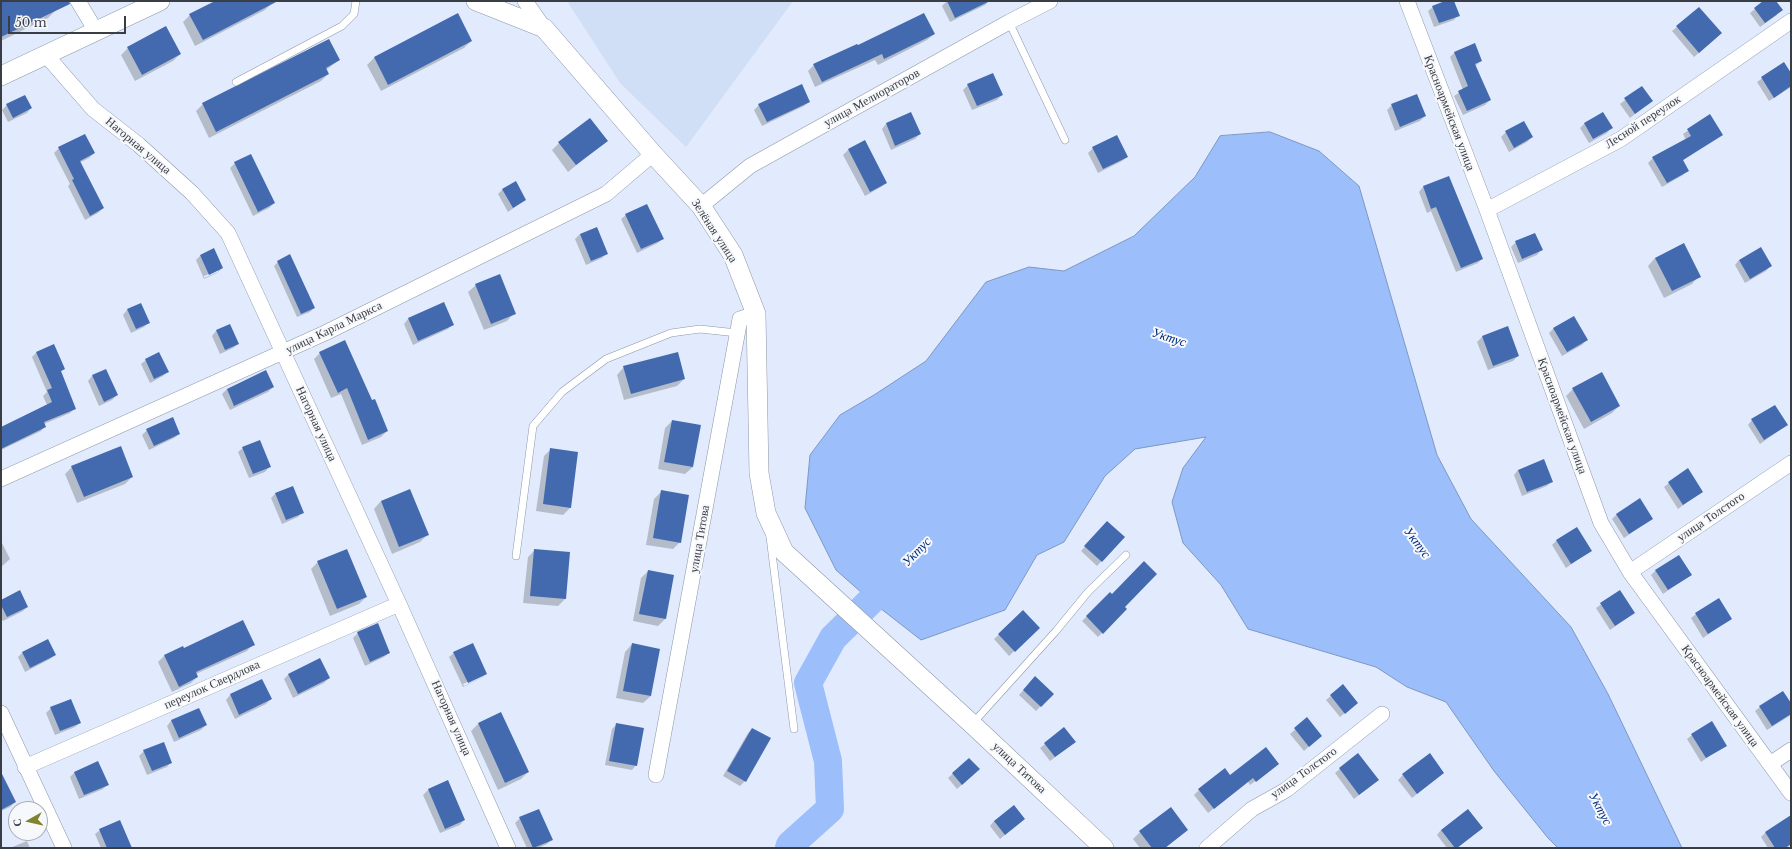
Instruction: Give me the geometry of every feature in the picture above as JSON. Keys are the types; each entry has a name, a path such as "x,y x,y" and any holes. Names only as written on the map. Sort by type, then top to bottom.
{"street":[{"path":"78,1 96,31"},
{"path":"1,76 160,1"},
{"path":"476,1 544,28"},
{"path":"525,1 544,28"},
{"name":"Красноармейская улица","path":"1406,1 1487,210 1601,523 1630,572 1791,793"},
{"name":"улица Мелиораторов","path":"701,206 750,166 1045,2"},
{"name":"Лесной переулок","path":"1487,210 1621,139 1791,22"},
{"name":"Зелёная улица","path":"544,28 653,154 701,206 733,256 756,314 759,473 766,513 784,552"},
{"name":"Нагорная улица","path":"46,55 93,109 138,145 192,193 228,232 399,604 508,848"},
{"name":"улица Карла Маркса","path":"1,479 284,353 606,194 653,154"},
{"name":"улица Титова","path":"656,775 740,319 756,314"},
{"name":"улица Толстого","path":"1630,572 1791,463"},
{"name":"улица Титова","path":"784,552 933,690 972,724 1104,848"},
{"name":"переулок Свердлова","path":"25,767 399,604"},
{"path":"1,713 64,848"},
{"name":"улица Толстого","path":"1207,848 1252,809 1286,790 1382,714"},
{"path":"1770,764 1791,750"}],"lane":[{"path":"236,82 342,26 354,14 356,1"},
{"path":"1009,22 1065,140"},
{"path":"516,556 533,426 562,392 606,359 671,333 700,330 737,333"},
{"path":"766,513 794,729"},
{"path":"972,724 1056,631 1088,592 1126,555"}],"shaded area":[{"path":"567,1 793,1 686,147 620,83"}],"water":[{"path":"1270,132 1319,151 1359,186 1437,455 1471,519 1571,627 1608,694 1682,848 1558,848 1548,838 1494,771 1446,702 1407,687 1376,667 1248,629 1221,585 1183,543 1172,502 1183,468 1206,437 1135,449 1105,476 1064,542 1037,555 1005,610 921,640 871,601 836,570 805,508 810,455 840,415 926,361 986,282 1029,267 1064,271 1134,236 1195,177 1220,136"}],"building":[{"path":"1,1 69,1 70,4 1,37"},
{"path":"215,1 278,1 203,40 189,14"},
{"path":"947,1 990,1 955,18"},
{"path":"1445,1 1454,1 1460,16 1439,23 1432,6"},
{"path":"1763,1 1776,1 1783,10 1765,23 1754,8"},
{"path":"1699,7 1722,33 1699,53 1676,26"},
{"path":"458,13 472,41 388,85 374,57"},
{"path":"924,13 935,34 884,59 882,54 822,82 813,64 857,44 858,45"},
{"path":"166,26 181,54 142,75 127,47"},
{"path":"329,39 340,60 326,68 329,74 216,132 202,103"},
{"path":"1475,43 1482,61 1475,64 1491,100 1467,111 1458,91 1468,86 1454,52"},
{"path":"1784,62 1791,73 1791,86 1774,98 1761,77"},
{"path":"993,73 1003,95 977,106 967,84"},
{"path":"802,84 810,102 767,122 758,104"},
{"path":"1642,86 1653,101 1635,114 1624,98"},
{"path":"1417,94 1426,116 1400,127 1391,104"},
{"path":"25,95 32,108 13,118 6,104"},
{"path":"911,112 921,134 895,146 886,123"},
{"path":"1603,112 1613,128 1593,139 1584,123"},
{"path":"1710,114 1723,135 1683,160 1689,171 1667,183 1652,157 1691,136 1687,129"},
{"path":"590,118 608,141 576,165 558,142"},
{"path":"1524,121 1533,137 1514,148 1505,131"},
{"path":"85,134 95,153 80,161 104,208 90,216 58,147"},
{"path":"1117,135 1128,157 1103,169 1092,147"},
{"path":"865,140 887,183 870,192 848,149"},
{"path":"251,154 275,203 258,212 234,162"},
{"path":"1449,176 1483,259 1461,268 1436,207 1431,209 1423,186"},
{"path":"516,181 526,200 513,208 502,189"},
{"path":"647,204 664,239 641,249 625,214"},
{"path":"597,227 608,254 591,261 580,234"},
{"path":"1535,233 1543,250 1522,259 1515,241"},
{"path":"1684,243 1701,277 1672,291 1655,258"},
{"path":"1761,247 1772,266 1750,279 1739,260"},
{"path":"214,248 223,268 209,275 200,255"},
{"path":"290,254 315,308 301,314 277,261"},
{"path":"500,274 516,314 491,324 475,284"},
{"path":"444,302 454,325 418,341 408,318"},
{"path":"141,303 150,323 136,329 127,309"},
{"path":"1574,316 1588,340 1567,352 1553,328"},
{"path":"230,324 239,344 225,350 216,330"},
{"path":"1508,326 1519,356 1493,366 1482,336"},
{"path":"345,340 372,400 375,399 388,431 368,440 347,388 338,393 319,352"},
{"path":"54,344 65,369 61,371 76,409 44,422 46,427 1,449 1,427 52,402 47,390 52,388 36,352"},
{"path":"159,352 169,372 154,379 145,359"},
{"path":"678,352 685,379 631,394 623,366"},
{"path":"106,369 118,395 104,402 92,375"},
{"path":"266,370 274,387 234,406 227,389"},
{"path":"1602,372 1620,406 1591,422 1572,388"},
{"path":"1775,405 1788,425 1764,440 1751,419"},
{"path":"173,417 180,434 154,446 146,429"},
{"path":"672,420 701,425 693,467 664,462"},
{"path":"260,440 271,467 253,474 242,447"},
{"path":"121,446 133,477 84,497 71,466"},
{"path":"550,448 578,452 571,508 543,504"},
{"path":"1544,459 1553,482 1527,492 1518,470"},
{"path":"1688,468 1703,492 1683,505 1668,482"},
{"path":"293,486 304,513 286,520 275,493"},
{"path":"410,489 429,535 399,547 381,501"},
{"path":"661,490 689,495 681,543 653,538"},
{"path":"1640,498 1653,519 1629,534 1616,514"},
{"path":"1107,521 1125,537 1102,562 1084,546"},
{"path":"1577,527 1592,551 1571,564 1556,540"},
{"path":"347,549 367,597 337,609 317,561"},
{"path":"534,549 570,552 566,599 530,596"},
{"path":"1679,555 1692,575 1668,590 1655,570"},
{"path":"1144,561 1157,574 1125,607 1127,609 1103,634 1086,616 1110,592 1112,594"},
{"path":"648,570 674,575 666,619 639,614"},
{"path":"20,590 28,607 7,617 1,605 1,600"},
{"path":"1620,590 1635,613 1615,626 1600,603"},
{"path":"1719,598 1732,619 1708,634 1695,613"},
{"path":"1023,610 1040,628 1015,652 998,634"},
{"path":"243,620 255,645 196,672 198,677 179,687 164,655 183,646 184,648"},
{"path":"378,623 390,653 370,662 357,632"},
{"path":"48,639 56,655 30,668 22,652"},
{"path":"473,643 487,674 468,683 453,652"},
{"path":"632,643 660,649 651,696 623,691"},
{"path":"320,658 330,678 298,694 288,674"},
{"path":"1035,676 1054,694 1041,707 1023,690"},
{"path":"262,679 272,699 239,715 230,694"},
{"path":"1343,684 1358,703 1345,714 1330,695"},
{"path":"1783,691 1791,703 1791,714 1772,726 1759,706"},
{"path":"71,699 81,723 60,731 50,707"},
{"path":"199,708 207,725 179,738 171,720"},
{"path":"501,712 529,772 505,783 478,723"},
{"path":"1307,717 1322,736 1309,747 1294,728"},
{"path":"1712,721 1727,746 1706,758 1691,734"},
{"path":"616,723 644,728 637,766 609,761"},
{"path":"1064,727 1076,742 1055,757 1044,743"},
{"path":"752,728 771,738 746,782 727,771"},
{"path":"164,742 172,763 152,771 143,750"},
{"path":"1266,747 1279,764 1256,782 1253,778 1214,809 1198,789 1225,768 1230,775"},
{"path":"1358,753 1379,780 1359,795 1339,768"},
{"path":"1430,753 1444,773 1417,794 1402,774"},
{"path":"969,758 980,769 962,785 952,773"},
{"path":"98,761 109,785 84,795 74,772"},
{"path":"1,772 16,801 8,801 8,806 1,810"},
{"path":"448,780 465,820 445,829 428,789"},
{"path":"1014,805 1025,819 1005,835 994,821"},
{"path":"1171,807 1188,830 1165,848 1152,848 1139,831"},
{"path":"539,809 553,840 533,848 519,817"},
{"path":"1468,809 1483,828 1455,848 1441,830"},
{"path":"1791,815 1791,844 1785,848 1775,848 1765,832"},
{"path":"120,820 132,848 107,848 99,829"}],"waterway":[{"name":"Уктус","path":"789,848 790,845 830,809 828,761 808,683 833,638 898,574"}]}
